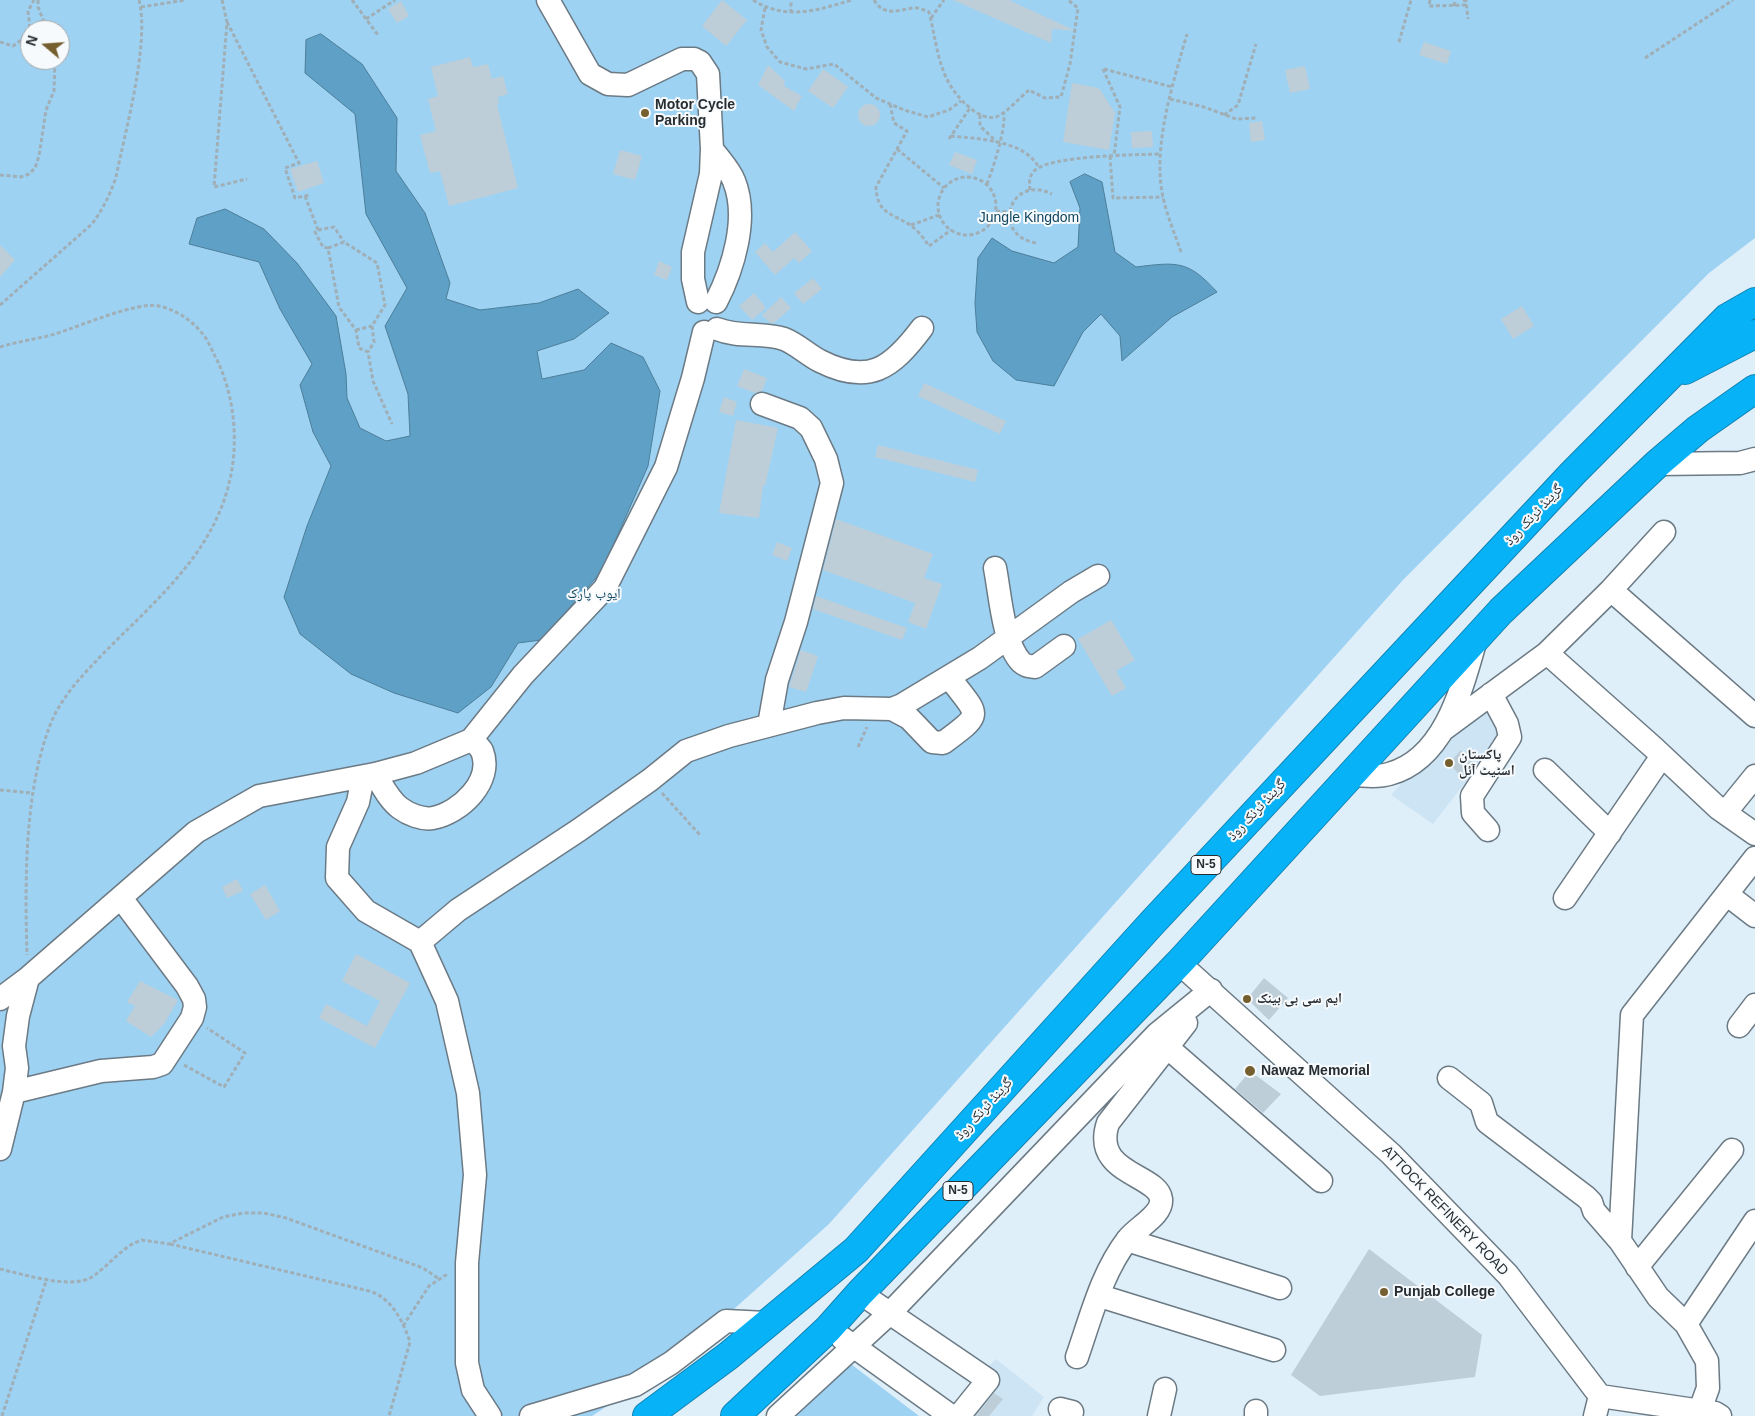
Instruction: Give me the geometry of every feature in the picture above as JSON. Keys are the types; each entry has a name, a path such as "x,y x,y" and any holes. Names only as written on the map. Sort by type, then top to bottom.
{"highway":[{"path":"1727,318 1755,283"},
{"name":"گرینڈ ٹرنک روڈ","path":"647,1416 728,1356 856,1250 1152,923 1573,473 1727,318 1755,302"},
{"path":"1666,380 1755,334"},
{"name":"N-5","path":"735,1416 828,1329 860,1293 1178,963 1500,611 1657,464 1698,429 1755,389"}],"street":[{"path":"548,0 590,74 608,84 628,85 682,59 688,58 700,62 708,74 712,149 711,174 694,252 693,279 707,302"},
{"path":"712,149 734,181 738,204 736,255 730,274 707,302 691,313 693,325 710,331 735,335 773,336 786,340 828,364 853,372 866,373 882,369 890,364 907,349 922,328"},
{"path":"0,999 28,978 122,898 196,832 259,796 369,775 416,763 471,740 523,676 605,588 666,467 693,378 710,331"},
{"path":"762,404 800,418 811,428 826,459 832,483 814,558 777,680 769,725"},
{"path":"1657,464 1740,463 1755,459"},
{"path":"1351,775 1386,775 1403,769 1423,753 1444,729 1547,653 1611,590 1664,532"},
{"path":"995,568 1008,638 1019,661 1026,666 1035,667 1064,646"},
{"path":"892,709 949,677 1008,638 1071,592 1098,576"},
{"path":"1611,590 1755,716"},
{"path":"1444,729 1462,686 1477,638"},
{"path":"1547,653 1725,813 1755,834"},
{"path":"420,942 458,910 579,830 650,780 686,751 769,725 844,708 892,709 909,718 932,742 943,743 971,722 974,716 973,709 949,677"},
{"path":"1488,830 1473,813 1472,796 1486,778 1510,737 1507,724 1491,694"},
{"path":"369,775 399,807 413,815 432,818 452,811 467,800 478,786 484,764 481,750 471,740"},
{"path":"1565,898 1662,756"},
{"path":"1545,770 1610,833"},
{"path":"369,775 338,846 337,878 366,910 420,942 447,1001 468,1093 475,1175 466,1263 467,1363 473,1390 490,1416"},
{"path":"1725,813 1755,776"},
{"path":"1620,1241 1632,1014 1755,858"},
{"path":"1729,896 1755,916"},
{"path":"14,1092 101,1071 153,1067 162,1064 192,1018 195,1007 194,999 187,986 122,898"},
{"name":"ATTOCK REFINERY ROAD","path":"1178,963 1211,990 1391,1154 1508,1275 1597,1406 1712,1414"},
{"path":"0,1149 14,1092 17,1068 7,1040 18,1016 28,978"},
{"path":"1077,1357 1114,1258 1127,1240 1157,1212 1161,1201 1159,1192 1115,1162 1106,1148 1103,1136 1108,1123 1211,990"},
{"path":"778,1416 890,1313 1157,1034 1211,990"},
{"path":"1739,1026 1755,1004"},
{"path":"1167,1047 1321,1181"},
{"path":"1450,1078 1481,1103 1487,1122 1591,1202 1594,1211 1620,1241 1658,1298 1686,1324 1707,1361 1708,1388 1712,1414"},
{"path":"1637,1267 1732,1150"},
{"path":"1686,1324 1755,1221"},
{"path":"1127,1240 1280,1288"},
{"path":"860,1293 988,1380 959,1416"},
{"path":"1100,1296 1274,1350"},
{"path":"531,1416 635,1384 671,1363 726,1321 766,1323"},
{"path":"828,1329 951,1416"},
{"path":"1159,1416 1165,1389"}],"path":[{"path":"0,42 13,46 30,29 28,11 34,0"},
{"path":"38,0 38,7 43,20"},
{"path":"0,304 92,224 102,211 110,195 116,177 138,66 141,7 139,0"},
{"path":"141,7 186,0"},
{"path":"222,0 227,22 299,163 284,168 295,198 310,195"},
{"path":"352,0 378,35"},
{"path":"366,19 395,0"},
{"path":"753,0 766,8 791,13 805,13 852,0"},
{"path":"791,13 792,0"},
{"path":"874,0 877,6 888,12 915,7 929,12 947,83 961,101 980,115 991,118 1003,112 1028,90 1045,98 1061,97 1070,64 1078,8 1068,0"},
{"path":"930,18 944,0"},
{"path":"1399,42 1411,0"},
{"path":"1430,0 1429,6 1466,6"},
{"path":"1454,6 1455,0"},
{"path":"1463,0 1466,1 1468,19"},
{"path":"1645,58 1733,0"},
{"path":"766,8 761,30 767,47 780,62 806,69 834,64 876,98 928,117 948,110 961,101"},
{"path":"227,22 214,187 247,179"},
{"path":"1182,252 1163,198 1160,154 1172,87 1187,34"},
{"path":"1223,115 1238,105 1256,44"},
{"path":"1163,198 1113,198 1112,156 1120,107 1103,69 1172,87"},
{"path":"0,175 21,177 35,168 39,156 46,110 54,92 55,70"},
{"path":"1170,99 1204,107 1236,119 1258,118"},
{"path":"890,104 894,123 907,131 880,177 876,186 876,195 886,213 911,226 929,246 951,230"},
{"path":"970,108 950,137 1000,144 1025,152 1032,157 1039,168"},
{"path":"987,184 1000,144 1005,120 1003,112"},
{"path":"980,115 980,126 1000,144"},
{"path":"897,149 944,188"},
{"path":"1030,190 1032,174 1039,168 1054,162 1112,156 1160,154"},
{"path":"969,176 987,184 993,192 996,211 986,227 978,233 969,235 951,230 939,215 939,196 944,188 951,181 969,176"},
{"path":"1036,243 1019,237 1013,230 1010,212 1018,196 1030,190 1044,190 1052,194"},
{"path":"305,196 318,230 315,232 323,247 328,248 344,242"},
{"path":"996,211 1010,212"},
{"path":"911,226 939,215"},
{"path":"318,230 334,227 344,242 377,263 385,305 372,326 374,342 368,352 373,382 392,424"},
{"path":"328,248 340,307 356,330 359,348 368,352"},
{"path":"0,347 58,333 121,312 157,305 182,314 203,333 221,369 234,416 234,452 230,488 205,542 178,579 69,689 49,728 32,792 26,902 28,978"},
{"path":"356,330 372,326"},
{"path":"650,780 700,835"},
{"path":"0,790 32,792"},
{"path":"167,1056 224,1087 245,1053 192,1018"},
{"path":"169,1244 223,1218 244,1213 264,1213 286,1218 405,1261 423,1268 439,1279"},
{"path":"0,1269 70,1282 85,1280 134,1243 142,1240 169,1244 377,1293 389,1303 410,1342 388,1416"},
{"path":"403,1326 417,1309 422,1295 439,1279 466,1263"},
{"path":"2,1416 47,1278"}],"shaded area":[{"path":"321,34 362,64 397,118 396,171 425,213 450,283 446,299 480,310 539,303 578,289 609,313 574,339 537,351 542,379 584,370 611,343 643,357 660,391 648,466 602,571 541,640 518,643 491,687 458,713 394,693 351,674 300,634 284,597 307,526 331,466 313,432 300,385 312,364 280,309 259,262 189,244 197,218 225,209 264,229 297,263 336,316 346,374 347,398 360,428 386,441 410,436 408,394 385,326 407,288 366,214 355,114 305,73 306,40"},
{"path":"1085,174 1102,182 1115,252 1136,267 1172,264 1189,269 1198,274 1217,292 1172,317 1122,361 1120,336 1101,314 1083,332 1054,386 1016,380 993,361 977,332 975,303 978,258 992,238 1012,251 1054,263 1078,247 1080,208 1070,182"},
{"path":"1474,705 1489,705 1500,738 1433,824 1391,795"},
{"path":"996,1359 1044,1397 1032,1416 941,1416"}],"green space":[{"name":"ایوب پارک","path":"0,0 1755,0 1755,238 1709,273 1403,580 829,1224 677,1360 592,1416 0,1416"},
{"path":"843,1358 919,1416 779,1416"}],"building":[{"path":"722,0 747,20 726,46 702,26"},
{"path":"953,0 1009,0 1076,31 1052,29 1051,43"},
{"path":"401,1 409,16 397,23 388,9"},
{"path":"1424,42 1451,51 1447,64 1419,55"},
{"path":"470,57 473,67 488,64 492,79 503,76 508,94 498,97 499,104 497,105 518,188 449,206 440,171 430,173 420,135 436,131 428,99 438,96 431,67"},
{"path":"768,65 785,81 784,86 802,96 794,111 758,85"},
{"path":"1305,66 1310,89 1290,93 1285,70"},
{"path":"823,69 848,87 833,108 808,91"},
{"path":"1072,83 1099,88 1115,113 1109,150 1063,142"},
{"path":"865,104 873,104 880,111 880,119 873,126 865,126 858,119 858,111"},
{"path":"1262,121 1265,140 1251,142 1249,123"},
{"path":"1152,131 1153,147 1132,148 1131,132"},
{"path":"620,150 642,156 635,180 613,174"},
{"path":"955,152 977,160 972,174 949,165"},
{"path":"317,161 324,183 298,192 290,169"},
{"path":"795,232 812,251 799,263 794,258 775,275 755,252 765,243 773,252"},
{"path":"0,245 15,260 0,277"},
{"path":"659,261 672,267 667,280 654,275"},
{"path":"813,278 822,289 803,304 794,293"},
{"path":"754,293 766,308 752,320 739,306"},
{"path":"781,297 791,308 774,323 770,323 762,315"},
{"path":"1522,306 1534,326 1513,339 1501,319"},
{"path":"744,369 767,378 762,391 755,393 737,386"},
{"path":"924,383 1006,421 1000,434 918,396"},
{"path":"724,397 737,402 733,416 719,412"},
{"path":"736,420 778,428 765,486 763,485 759,518 719,513"},
{"path":"878,445 978,470 975,482 875,457"},
{"path":"836,519 933,554 924,578 942,584 926,629 908,622 915,603 823,570"},
{"path":"777,542 792,548 787,561 772,555"},
{"path":"816,596 907,628 902,640 813,609"},
{"path":"1111,620 1135,660 1116,671 1126,688 1112,696 1078,639"},
{"path":"801,650 818,656 806,692 789,687"},
{"path":"1461,750 1475,764 1463,779 1449,763"},
{"path":"237,879 243,891 227,898 222,887"},
{"path":"265,885 280,911 266,920 250,894"},
{"path":"356,954 410,983 375,1048 319,1018 326,1004 367,1026 380,1001 342,981"},
{"path":"1264,978 1288,998 1269,1020 1247,999"},
{"path":"140,981 178,1000 164,1024 151,1037 126,1021 135,1006 127,1002"},
{"path":"1250,1071 1281,1094 1263,1113 1235,1089"},
{"name":"Punjab College","path":"1369,1249 1482,1335 1475,1377 1320,1396 1291,1375"},
{"path":"994,1393 1003,1399 989,1416 976,1416"}],"place":[{"name":"Motor Cycle Parking","path":"645,113"},
{"name":"پاکستان اسٹیٹ آئل","path":"1449,763"},
{"name":"ایم سی بی بینک","path":"1247,999"},
{"name":"Nawaz Memorial","path":"1250,1071"},
{"name":"Punjab College","path":"1384,1292"}],"park label":[{"name":"Jungle Kingdom","path":"1029,218"}]}
